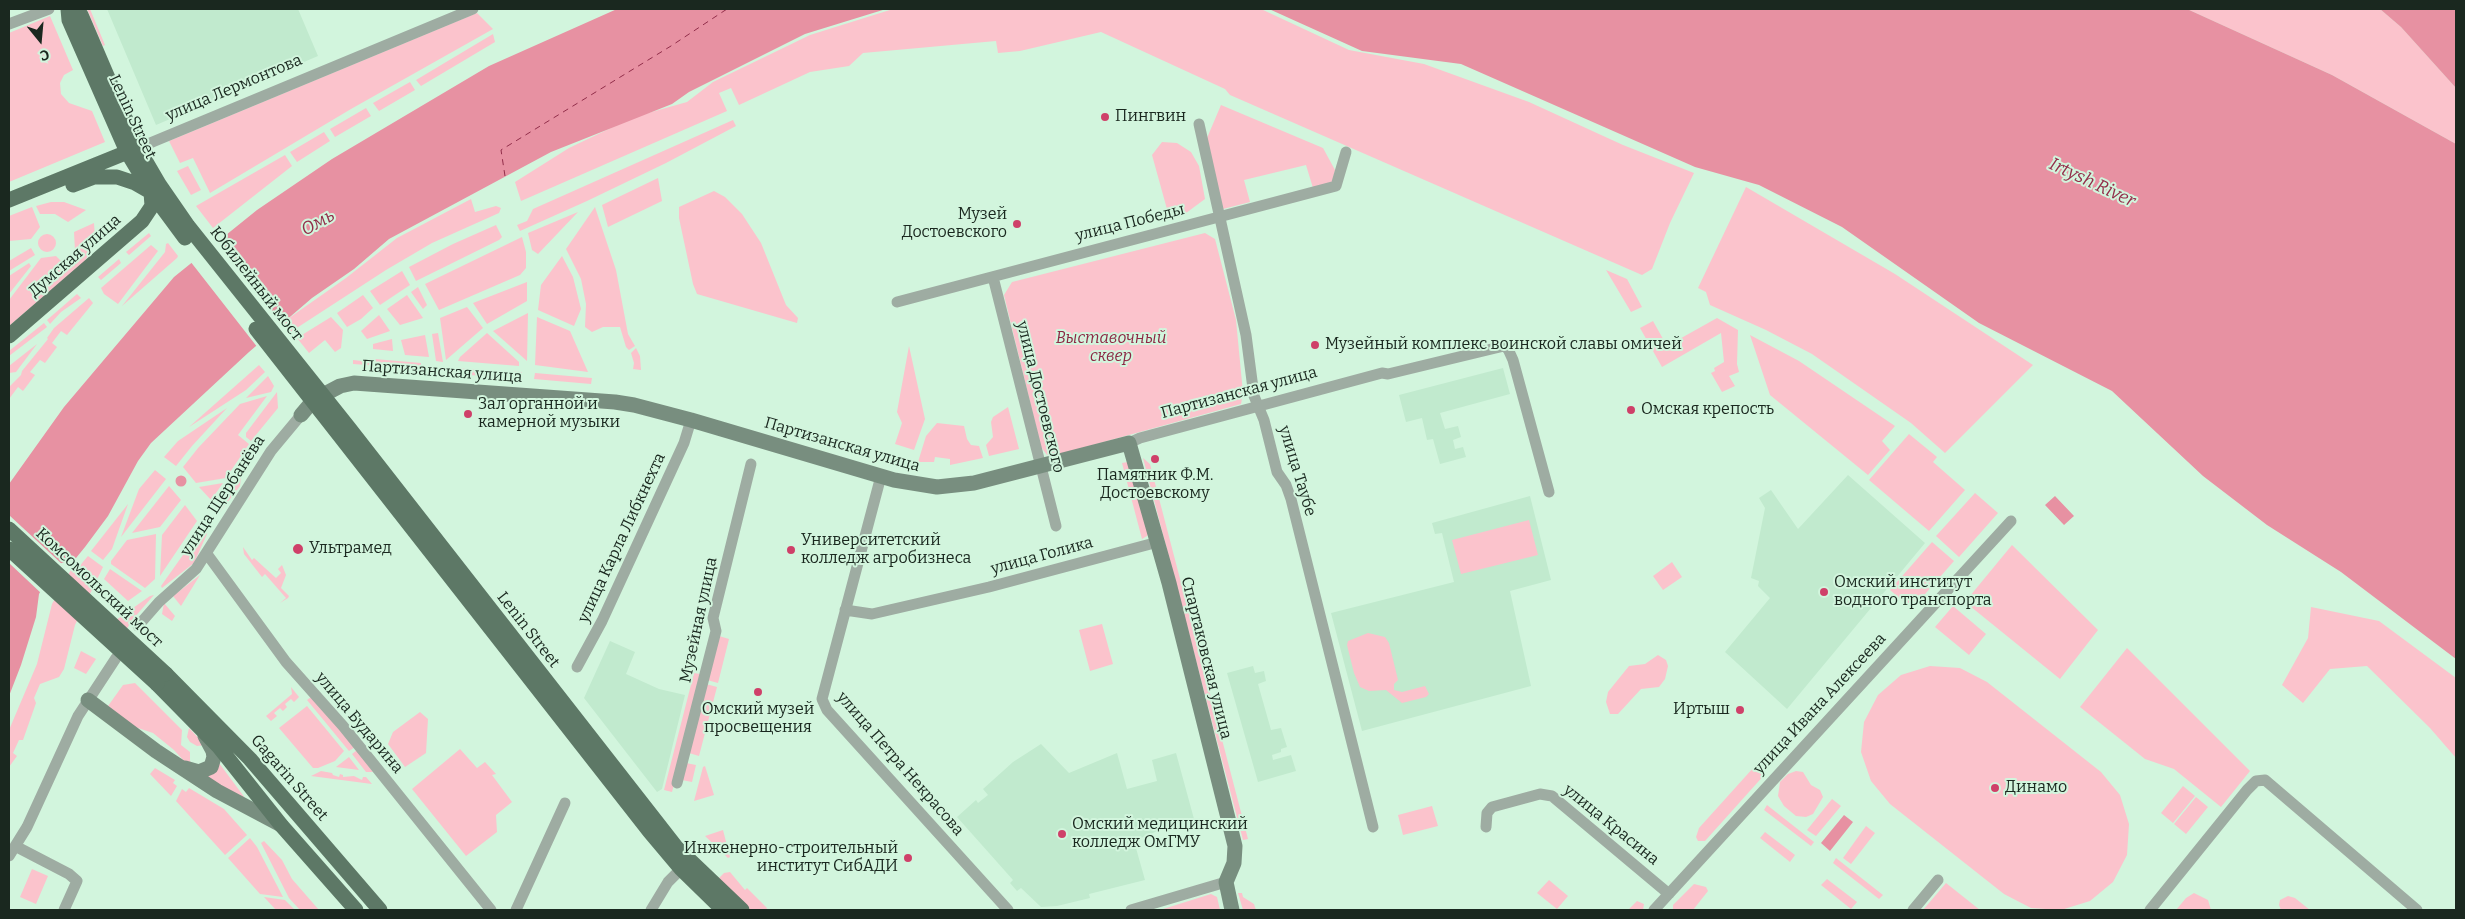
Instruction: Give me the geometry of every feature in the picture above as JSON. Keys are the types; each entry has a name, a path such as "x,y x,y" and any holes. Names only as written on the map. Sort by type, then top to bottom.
{"main road":[{"name":"Lenin Street","path":"68,9 69,20 133,150 159,184 180,226"},
{"name":"Lenin Street","path":"74,9 81,15 151,192 180,226"},
{"name":"улица Лермонтова","path":"9,200 133,150"},
{"path":"60,180 73,184 94,177 117,178 135,182 151,192 152,206 142,221"},
{"path":"142,221 158,216 180,226"},
{"name":"Думская улица","path":"9,336 142,221"},
{"name":"Юбилейный мост","path":"180,226 292,367"},
{"name":"Lenin Street","path":"292,367 681,869 723,910"},
{"name":"Lenin Street","path":"317,399 677,848 742,910"},
{"name":"Комсомольский мост","path":"9,529 162,679"},
{"name":"Комсомольский мост","path":"9,549 162,679"},
{"name":"Gagarin Street","path":"162,679 281,825 356,910"},
{"name":"Gagarin Street","path":"162,679 250,759 380,910"}],"street":[{"path":"9,24 49,9"},
{"name":"улица Лермонтова","path":"133,150 473,9"},
{"name":"улица Таубе","path":"1199,124 1246,334 1254,396 1264,420 1277,472 1286,485 1291,498 1373,827"},
{"name":"улица Победы","path":"897,302 1336,186 1346,152"},
{"name":"улица Достоевского","path":"993,277 1056,526"},
{"name":"Партизанская улица","path":"317,399 340,386 354,383 616,402 691,420 881,476 920,486 936,487 974,483 1041,467 1382,373 1388,374 1504,346 1508,349 1513,360 1549,492"},
{"name":"улица Щербанёва","path":"138,626 159,602 196,569 271,451 317,399"},
{"name":"улица Карла Либкнехта","path":"577,667 610,603 684,443 691,420"},
{"name":"Спартаковская улица","path":"1130,443 1158,542 1235,846 1234,863 1226,882"},
{"name":"Музейная улица","path":"677,783 716,631 713,618 751,464"},
{"name":"улица Петра Некрасова","path":"881,476 822,694 824,705 1008,910"},
{"name":"улица Ивана Алексеева","path":"1654,910 2012,521"},
{"name":"улица Голика","path":"845,610 872,614 989,587 1158,542"},
{"name":"улица Бударина","path":"207,554 286,662 343,726 491,910"},
{"path":"9,856 17,846 78,716 116,658"},
{"path":"88,700 174,764 217,791 281,825"},
{"path":"174,764 199,772 206,770 213,763 214,757 211,745 193,719"},
{"path":"2150,910 2248,790 2256,782 2265,780 2417,910"},
{"name":"улица Красина","path":"1486,827 1487,813 1492,806 1540,794 1552,796 1669,894"},
{"path":"516,910 565,802"},
{"path":"17,846 69,874 77,881 64,910"},
{"path":"651,910 668,882 681,869"},
{"path":"1913,910 1938,880"},
{"path":"1131,910 1226,882 1232,910"}],"shaded area":[{"path":"107,9 298,9 318,56 156,125"},
{"path":"1503,368 1510,394 1440,413 1445,429 1458,426 1461,437 1453,440 1455,449 1463,447 1466,457 1440,464 1433,439 1427,440 1422,418 1406,422 1399,395"},
{"name":"Омский институт водного транспорта","path":"1848,475 1925,543 1787,709 1725,652 1770,598 1758,586 1759,581 1751,578 1765,508 1759,498 1771,490 1798,529"},
{"path":"1530,496 1551,580 1510,591 1531,686 1362,731 1331,613 1454,582 1442,533 1435,534 1432,523"},
{"path":"610,641 635,652 626,674 659,689 685,695 662,789 657,792 584,698"},
{"path":"1253,666 1255,673 1264,671 1266,681 1258,684 1271,730 1281,728 1287,747 1281,749 1281,752 1272,755 1273,760 1291,755 1296,771 1258,782 1227,673"},
{"name":"Омский медицинский колледж ОмГМУ","path":"1041,744 1069,773 1117,753 1127,789 1157,781 1152,760 1176,753 1194,819 1169,826 1134,841 1145,880 1089,894 1090,898 1057,906 1041,907 1021,888 1017,891 1010,883 1013,880 957,817 976,800 978,803 988,795 983,789 1013,762"}],"green space":[{"path":"87,9 90,9 105,45 103,46"},
{"path":"893,9 1261,9 1349,50 1424,64 1529,102 1623,145 1694,173 1670,223 1652,269 1642,275 1230,95 1225,89 1101,32 1020,51 998,53 996,41 863,53 849,66 810,72 739,105 731,88 719,93 727,111 521,201 515,182 569,148 634,117 687,102 713,82 810,35"},
{"path":"2187,9 2380,9 2401,27 2456,88 2456,144 2332,75"},
{"path":"477,13 493,29 351,109 210,193 193,158 180,163 169,141"},
{"path":"50,16 73,70 64,75 60,83 61,94 69,103 92,111 105,142 9,182 9,33"},
{"path":"493,34 495,42 421,86 416,80"},
{"path":"410,82 415,90 379,111 373,103"},
{"path":"1221,105 1323,148 1335,170 1332,183 1313,188 1306,165 1244,180 1250,202 1223,209 1207,138"},
{"path":"366,108 371,116 335,137 330,129"},
{"path":"733,120 736,126 666,163 520,231 517,225 527,221 533,209"},
{"path":"324,132 330,141 297,162 290,152"},
{"path":"1162,142 1177,143 1191,152 1199,166 1205,199 1182,216 1170,220 1152,155"},
{"path":"285,155 292,166 213,228 196,206"},
{"path":"188,166 201,190 191,195 177,171"},
{"path":"658,178 662,201 608,227 602,205"},
{"path":"1746,187 1895,274 2033,365 1945,453 1911,423 1812,354 1766,330 1710,305 1706,292 1698,288"},
{"path":"714,191 725,197 742,214 761,243 786,305 798,318 797,323 697,294 693,284 679,218 679,207"},
{"path":"471,199 475,212 496,206 501,208 499,213 432,243 386,270 289,333 282,323 346,278 397,238"},
{"path":"51,202 64,202 86,210 68,222 55,214 40,214 36,206"},
{"path":"32,207 40,227 31,239 9,241 9,216"},
{"path":"595,207 616,270 628,334 635,346 629,350 626,347 620,327 603,327 592,332 585,327 586,304 581,279 566,249"},
{"path":"578,212 538,254 532,250 528,233"},
{"path":"94,223 95,238 91,251 84,262 9,326 9,300 41,258 56,256 64,264 72,257 75,251 74,232"},
{"path":"496,225 502,237 499,240 416,281 409,267 453,244"},
{"path":"149,233 151,236 129,255 126,252"},
{"name":"Выставочный сквер","path":"1205,233 1215,239 1236,320 1243,393 1241,404 1053,456 1047,455 1041,447 1004,295 1012,282"},
{"path":"47,234 53,237 56,243 53,249 47,252 41,249 38,243 41,237"},
{"path":"522,237 526,252 526,268 520,275 439,310 425,284"},
{"path":"168,243 178,256 177,258 122,306 165,252 166,244"},
{"path":"151,245 158,251 118,304 104,294 101,288"},
{"path":"31,248 35,255 9,271 9,261"},
{"path":"562,256 573,277 581,309 574,326 538,310 541,285"},
{"path":"119,259 121,263 101,280 98,277"},
{"path":"29,263 31,266 9,294 9,276"},
{"path":"1606,270 1627,279 1642,307 1631,312"},
{"path":"402,271 410,285 380,305 370,291"},
{"path":"527,282 527,301 487,324 473,303"},
{"path":"418,287 427,305 423,309 411,292"},
{"path":"77,294 81,298 61,312 50,324 47,320"},
{"path":"363,295 373,308 361,319 347,327 337,313"},
{"path":"407,295 423,318 400,325 387,309"},
{"path":"89,298 93,303 67,335 61,331 52,343 57,347 45,363 40,360 30,372 35,375 23,391 18,387 9,399 9,387 21,375 54,328"},
{"path":"467,307 483,328 446,360 440,318"},
{"path":"528,313 527,361 493,331"},
{"path":"379,315 390,331 367,339 361,331"},
{"path":"331,317 343,330 341,348 335,352 325,340 309,353 297,338"},
{"path":"537,317 570,331 588,372 535,365"},
{"path":"1717,318 1738,330 1737,364 1739,372 1729,376 1735,386 1722,392 1711,373 1715,371 1714,368 1724,362 1721,333 1662,367 1640,328 1653,321 1667,346"},
{"path":"44,323 47,327 9,356 9,351"},
{"path":"438,333 443,362 436,361 432,334"},
{"path":"487,333 519,362 519,366 458,361"},
{"path":"425,335 429,357 405,355 401,340"},
{"path":"1750,335 1799,361 1895,426 1882,441 1890,450 1868,475 1770,395"},
{"path":"392,339 393,351 373,349 373,344"},
{"path":"37,344 16,372 9,373 9,366"},
{"path":"909,346 925,419 914,450 895,444 902,423 897,412"},
{"path":"636,348 640,356 641,370 633,369 634,363 631,353"},
{"path":"363,358 421,363 421,369 353,364 353,360 362,361"},
{"path":"259,365 265,372 246,390 189,427"},
{"path":"451,368 522,372 521,378 451,374"},
{"path":"535,373 592,378 591,384 534,379"},
{"path":"268,376 274,386 271,392 246,398"},
{"path":"277,392 278,408 251,441 246,437 246,433"},
{"path":"267,396 238,435 249,444 226,478 196,483 183,467 198,448 240,404"},
{"path":"1008,407 1019,449 989,456 986,445 993,437 991,422 993,417"},
{"path":"227,408 176,466 164,457 178,441"},
{"path":"937,423 964,426 967,439 971,445 979,446 983,458 950,465 950,459 935,457 934,462 918,462 926,436"},
{"path":"1909,434 1937,457 1933,462 1965,490 1929,531 1869,480"},
{"path":"1143,458 1150,464 1248,839 1243,840"},
{"path":"1128,462 1149,532 1142,539 1122,463"},
{"path":"242,468 244,470 240,486 220,512 215,507"},
{"path":"155,470 166,479 121,537 139,489"},
{"path":"223,483 211,500 199,487"},
{"path":"169,486 181,500 160,527 132,533"},
{"path":"1975,493 1998,513 1959,557 1936,536"},
{"path":"128,504 112,549 103,560 91,551"},
{"path":"185,505 197,521 160,576 162,535"},
{"path":"1529,520 1538,555 1461,574 1452,540"},
{"path":"202,528 207,534 194,563 162,588 161,586"},
{"path":"156,534 155,579 145,588 111,564 111,561 127,540"},
{"path":"1932,542 1954,561 1912,609 1890,590"},
{"path":"2012,545 2098,630 2060,679 1965,602"},
{"path":"243,547 252,560 254,558 276,578 281,573 278,569 282,565 286,575 281,588 289,596 288,598 280,603 286,598 265,574 262,577 244,554"},
{"path":"88,556 103,567 75,625 64,669 59,677 40,684 34,698 36,703 23,740 19,740 13,753 17,756 9,767 9,730 37,664 52,604 73,566 77,569"},
{"path":"1672,562 1682,577 1663,590 1653,576"},
{"path":"110,569 142,591 128,601 104,579"},
{"path":"200,575 181,606 173,596"},
{"path":"154,595 126,630 116,620 150,596"},
{"path":"164,603 175,616 172,621 162,614"},
{"path":"1953,606 1986,634 1969,655 1935,627"},
{"path":"2311,607 2379,621 2456,678 2456,758 2430,728 2367,666 2330,669 2303,703 2282,685 2308,638"},
{"path":"1102,624 1113,664 1090,671 1079,630"},
{"path":"1368,633 1385,637 1389,643 1398,680 1394,684 1394,690 1402,692 1425,686 1429,694 1426,697 1402,703 1386,690 1369,691 1360,687 1354,673 1347,645 1348,641"},
{"path":"719,636 729,639 718,683 707,680"},
{"path":"2127,648 2250,771 2221,807 2174,769 2145,759 2080,707"},
{"path":"81,651 96,659 86,674 74,668"},
{"path":"1658,655 1666,660 1668,666 1665,679 1659,687 1641,689 1618,714 1610,714 1606,702 1608,692 1629,666 1645,664"},
{"name":"Динамо","path":"1930,666 1960,668 1987,682 2101,772 2120,795 2129,824 2127,855 2113,882 2090,901 2061,910 2031,908 2004,894 1890,804 1871,781 1861,752 1864,722 1878,695 1901,675"},
{"path":"694,673 700,674 701,679 672,792 664,790"},
{"path":"135,683 182,730 181,745 190,752 190,761 193,765 185,762 174,750 153,733 135,727 108,706 123,685"},
{"path":"706,684 717,687 699,756 689,753"},
{"path":"291,687 299,697 294,702 291,699 285,704 287,707 283,711 280,708 274,713 277,716 271,721 266,716 292,694"},
{"path":"311,697 355,747 349,751 307,700"},
{"path":"307,706 344,751 335,761 318,768 313,768 279,728"},
{"path":"420,712 428,719 426,753 405,767 388,744 393,732"},
{"path":"189,728 205,745 197,746 190,742 187,737"},
{"path":"460,749 477,768 485,762 496,774 492,775 512,802 496,815 497,832 466,856 412,789"},
{"path":"357,750 373,772 366,772 352,754"},
{"path":"349,757 359,770 336,767"},
{"path":"219,763 245,798 198,778"},
{"path":"686,763 696,765 692,782 682,780"},
{"path":"705,766 714,795 694,801 703,767"},
{"path":"1754,767 1762,768 1766,773 1705,841 1698,841 1696,837 1699,828"},
{"path":"155,768 175,780 173,783 177,786 171,796 150,774"},
{"path":"321,771 332,773 339,777 340,774 343,777 354,776 362,780 363,777 366,777 372,784 311,776"},
{"path":"1796,771 1803,772 1811,785 1820,790 1823,797 1813,814 1806,817 1796,816 1784,806 1778,796 1780,782 1788,774"},
{"path":"2183,786 2195,796 2173,823 2161,813"},
{"path":"189,788 224,809 247,835 225,855 176,801 182,789 186,792"},
{"path":"2196,797 2208,807 2186,834 2174,824"},
{"path":"1832,799 1841,806 1816,836 1807,830"},
{"path":"1767,805 1814,842 1811,846 1764,810"},
{"path":"1432,806 1438,826 1403,835 1398,815"},
{"path":"1866,826 1875,833 1851,864 1843,858"},
{"path":"723,830 730,857 728,858 705,836"},
{"path":"1765,832 1795,855 1790,862 1760,838"},
{"path":"250,838 257,847 283,897 260,894 228,858"},
{"path":"264,841 282,860 292,879 319,910 300,910 289,898 261,843"},
{"path":"1836,858 1883,895 1879,899 1833,863"},
{"path":"32,869 48,876 36,904 20,897"},
{"path":"730,872 745,890 747,888 767,908 766,910 750,910 718,879 724,873"},
{"path":"1827,879 1857,902 1851,909 1821,885"},
{"path":"1549,880 1568,896 1557,909 1537,893"},
{"path":"1946,883 1980,910 1923,910"},
{"path":"1694,884 1706,887 1708,891 1693,910 1673,910 1673,905"},
{"path":"1238,893 1242,893 1243,897 1254,904 1256,910 1243,910"},
{"path":"2194,893 2208,900 2211,910 2176,910 2186,898"},
{"path":"1211,894 1217,897 1220,910 1160,910"},
{"path":"2288,896 2295,898 2310,910 2281,910 2280,900"},
{"path":"264,897 285,900 294,909 276,910"},
{"path":"1637,901 1644,904 1643,910 1628,910"}],"water":[{"name":"Омь","path":"617,9 886,9 805,34 689,92 672,104 551,152 389,239 354,269 312,298 249,352 151,443 138,461 108,516 85,547 76,558 56,565 39,594 36,617 9,696 9,484 64,407 174,277 257,210 332,159 489,66"},
{"name":"Irtysh River","path":"1269,9 2187,9 2332,75 2456,144 2456,659 2341,572 2267,525 2203,476 2112,391 1979,323 1842,227 1759,185 1695,167 1461,64 1362,51"},
{"path":"2380,9 2456,9 2456,88 2401,27"},
{"path":"181,475 187,481 181,487 175,481"},
{"path":"2055,496 2074,516 2064,525 2045,505"},
{"path":"1844,815 1853,822 1830,851 1821,843"}],"pier":[{"path":"216,239 284,326 258,348 190,261"},
{"path":"9,515 63,565 58,567 42,594 9,563"}],"ferry route":[{"path":"505,176 501,150 671,46 727,9"}],"place":[{"name":"Пингвин","path":"1105,117"},
{"name":"Музей Достоевского","path":"1017,224"},
{"name":"Музейный комплекс воинской славы омичей","path":"1315,345"},
{"name":"Омская крепость","path":"1631,410"},
{"name":"Зал органной и камерной музыки","path":"468,414"},
{"name":"Памятник Ф.М. Достоевскому","path":"1155,459"},
{"name":"Ультрамед","path":"298,549"},
{"name":"Университетский колледж агробизнеса","path":"791,550"},
{"name":"Омский институт водного транспорта","path":"1824,592"},
{"name":"Омский музей просвещения","path":"758,692"},
{"name":"Иртыш","path":"1740,710"},
{"name":"Динамо","path":"1995,788"},
{"name":"Омский медицинский колледж ОмГМУ","path":"1062,834"},
{"name":"Инженерно-строительный институт СибАДИ","path":"908,858"}]}
